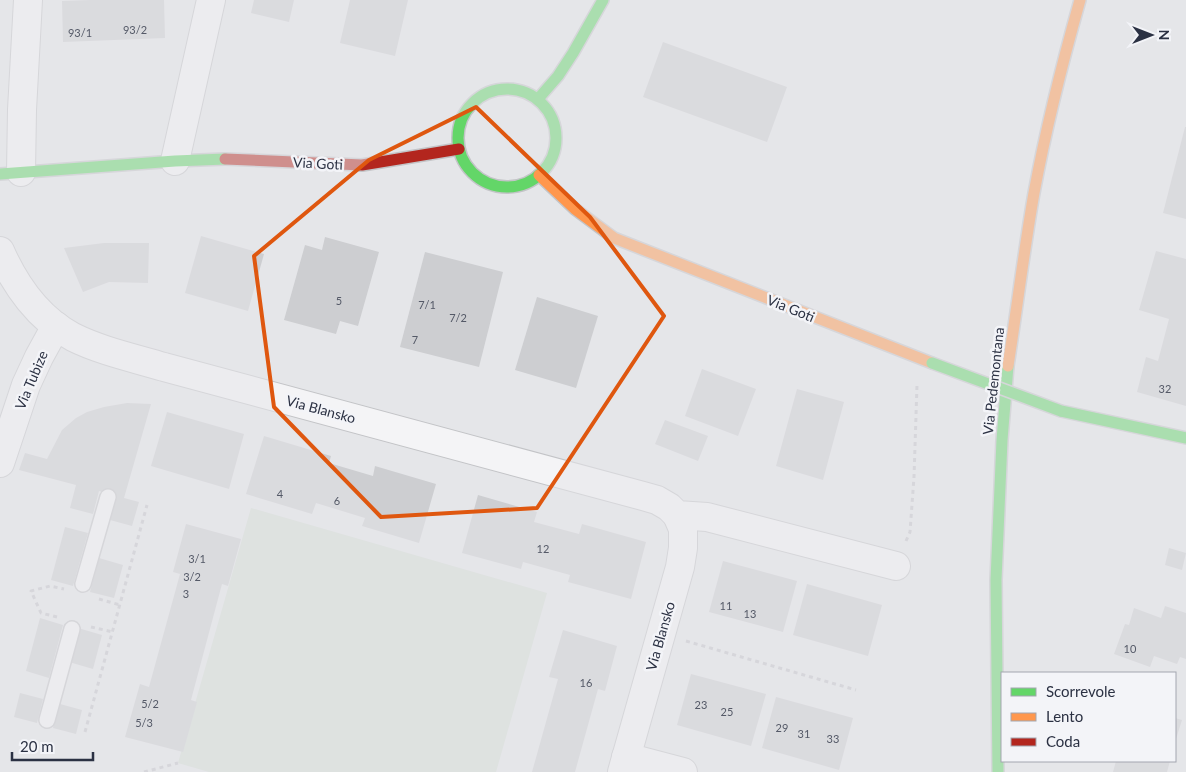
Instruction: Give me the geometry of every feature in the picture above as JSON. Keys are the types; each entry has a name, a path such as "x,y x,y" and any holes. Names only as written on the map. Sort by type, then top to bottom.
{"street":[{"name":"Via Goti","path":"28,0 22,110 10,173 175,161 246,160 362,164 459,149"},
{"path":"175,161 211,0"},
{"path":"538,99 558,76 603,0"},
{"name":"Via Pedemontana","path":"998,772 996,580 1007,372 1036,184 1049,118 1080,0"},
{"path":"500,89 526,92 538,99 548,110 554,123 557,137 555,151 549,164 540,175 529,182 517,186 504,187 492,185 480,179 464,161 459,149 460,122 466,110 475,100 487,92 500,89"},
{"name":"Via Goti","path":"540,175 560,197 614,238 927,362 1061,410 1186,438"},
{"name":"Via Blansko","path":"0,251 28,299 41,313 56,326 74,337 102,348 164,367 657,500 669,507 677,515 683,529 680,567 624,764 683,772"},
{"name":"Via Tubize","path":"0,463 26,385 56,326"},
{"path":"677,515 707,517 896,566"}],"lane":[{"path":"83,584 108,497"},
{"path":"47,720 72,629"}],"path":[{"path":"896,566 910,532 917,382 927,362"},
{"path":"85,732 147,506"},
{"path":"661,633 856,690"},
{"path":"144,772 178,763"}],"highlighted area":[{"path":"476,107 590,217 664,316 537,508 381,517 274,407 254,256 369,160"}],"shaded area":[{"path":"251,508 547,593 496,772 209,772 178,763"}],"building":[{"path":"164,0 165,38 63,42 62,1"},
{"path":"254,0 294,0 289,22 251,13"},
{"path":"350,0 408,0 395,56 340,43"},
{"path":"663,42 787,87 767,142 643,97"},
{"path":"1186,127 1186,219 1163,213"},
{"path":"201,236 264,254 248,311 185,293"},
{"path":"325,237 379,252 358,326 340,321 336,334 284,320 305,245 322,250"},
{"path":"104,243 149,243 148,283 109,282 83,292 64,248"},
{"path":"1156,251 1186,259 1186,406 1137,392 1146,357 1158,361 1169,319 1139,310"},
{"path":"425,252 503,272 479,367 400,347"},
{"path":"537,297 598,316 576,388 515,370"},
{"path":"702,369 756,389 738,436 685,416"},
{"path":"797,389 844,402 823,480 776,466"},
{"path":"127,403 151,404 124,498 139,502 132,526 110,520 117,496 99,491 93,514 70,508 76,485 19,470 25,453 47,459 62,430 76,418 87,412 104,407"},
{"path":"167,412 244,434 229,489 151,466"},
{"path":"665,420 708,436 698,461 655,444"},
{"path":"264,436 331,456 329,463 373,476 375,466 436,484 419,543 362,526 365,518 316,503 312,514 246,494"},
{"path":"478,495 537,512 534,522 579,534 582,524 646,542 631,599 568,582 570,575 523,562 521,569 462,553"},
{"path":"186,524 241,539 228,586 222,584 191,700 197,702 183,752 125,737 140,684 149,687 180,574 173,572"},
{"path":"65,527 88,533 73,586 51,580"},
{"path":"1169,548 1186,553 1182,570 1165,565"},
{"path":"99,558 123,565 114,598 90,592"},
{"path":"723,561 797,581 783,632 709,612"},
{"path":"807,584 882,605 868,656 793,635"},
{"path":"1165,606 1186,613 1186,659 1180,657 1177,664 1154,656 1150,667 1114,654 1125,624 1129,625 1134,608 1161,618"},
{"path":"40,618 63,625 49,678 26,671"},
{"path":"78,628 102,635 93,669 69,662"},
{"path":"563,630 617,646 605,691 598,689 575,772 532,772 558,679 549,677"},
{"path":"691,674 766,694 751,746 677,725"},
{"path":"20,693 43,699 37,723 14,717"},
{"path":"776,697 853,718 839,770 762,748"},
{"path":"60,704 82,710 76,734 53,728"},
{"path":"1176,718 1182,720 1176,739"},
{"path":"1116,762 1170,762 1167,772 1113,772"}],"traffic: fast":[{"path":"538,99 558,76 603,0"},
{"path":"507,89 526,93 542,103 552,119 556,138 552,157 542,173 526,183 507,187 488,183 472,173 462,157 458,138 462,119 472,103 488,93 507,89"},
{"path":"0,174 225,159"},
{"path":"932,363 1061,411"},
{"path":"998,772 996,580 1002,440 1008,366"},
{"path":"1061,411 1186,438"}],"traffic: slow":[{"path":"1008,366 1034,193 1055,96 1080,0"},
{"path":"539,175 575,209 614,238 932,363"}],"traffic: jam":[{"path":"225,159 362,165 459,149"}]}
